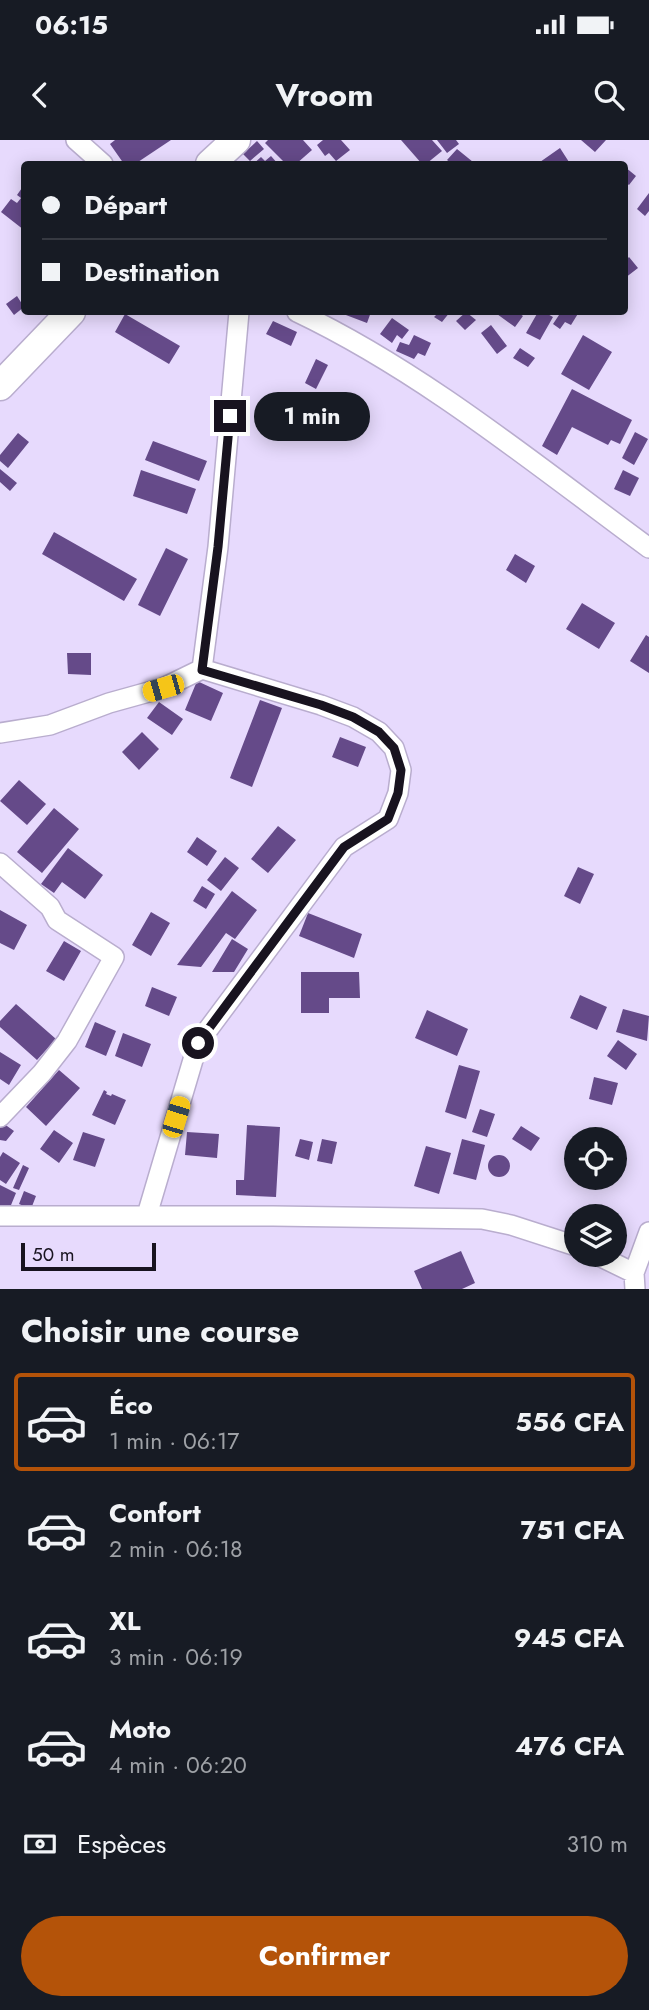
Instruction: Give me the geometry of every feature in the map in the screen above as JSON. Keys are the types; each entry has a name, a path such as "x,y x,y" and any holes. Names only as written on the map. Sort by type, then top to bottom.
{"street":[{"path":"76,140 100,161"},
{"path":"213,161 236,140"},
{"path":"0,386 68,315"},
{"path":"202,670 218,547 239,315"},
{"path":"304,315 345,334 409,374 649,548"},
{"path":"0,733 50,725 109,703 163,688 202,670 353,717 379,732 394,748 401,770 398,793 388,819 344,847 198,1043 147,1216"},
{"path":"0,863 50,907 57,920 114,957 67,1041 42,1073 0,1118"},
{"path":"0,1216 482,1219 512,1225 564,1242"},
{"path":"614,1267 634,1281 649,1232"}],"building":[{"path":"115,140 171,140 140,161 122,161 110,144"},
{"path":"268,140 303,140 312,150 299,161 283,161 265,143"},
{"path":"323,140 341,140 350,150 336,161 329,153 325,156 317,145"},
{"path":"401,140 432,140 442,151 430,161 419,161"},
{"path":"437,140 456,140 459,144 447,153"},
{"path":"581,140 606,140 595,152"},
{"path":"257,141 264,149 250,161 243,154"},
{"path":"560,148 568,161 541,161"},
{"path":"457,149 472,161 448,161"},
{"path":"628,169 636,176 628,184"},
{"path":"649,193 649,211 645,216 637,209"},
{"path":"21,198 21,228 1,212 11,199 17,203"},
{"path":"628,258 638,268 628,276"},
{"path":"17,296 21,309 14,315 6,304"},
{"path":"127,315 180,346 169,364 115,332"},
{"path":"346,315 370,315 367,323"},
{"path":"436,315 448,315 442,322 434,317"},
{"path":"463,315 470,315 476,320 465,330 456,321"},
{"path":"498,315 523,316 515,327"},
{"path":"536,315 553,317 540,340 526,333"},
{"path":"559,315 577,315 571,325 565,322 560,329 553,324"},
{"path":"392,318 409,330 402,339 397,335 392,343 380,334"},
{"path":"273,321 297,332 291,346 266,334"},
{"path":"491,325 507,346 497,354 481,333"},
{"path":"414,335 431,343 425,356 418,353 414,359 396,351 400,342 409,345"},
{"path":"583,335 612,352 589,390 561,374"},
{"path":"520,348 535,358 528,367 513,358"},
{"path":"316,359 328,365 316,389 305,383"},
{"path":"572,389 632,420 620,444 611,440 608,445 572,427 557,455 542,446"},
{"path":"635,432 648,439 634,465 622,458"},
{"path":"18,433 29,442 8,468 0,461 0,455"},
{"path":"153,441 207,461 199,481 145,460"},
{"path":"0,469 17,483 10,491 0,482"},
{"path":"141,470 196,489 187,514 133,496"},
{"path":"623,470 639,478 630,496 614,489"},
{"path":"54,532 137,579 124,601 42,554"},
{"path":"166,548 188,559 160,616 138,605"},
{"path":"515,554 535,566 526,583 506,570"},
{"path":"582,603 615,623 599,649 566,629"},
{"path":"646,635 649,637 649,673 630,661"},
{"path":"67,653 91,653 91,675 68,674"},
{"path":"197,681 223,693 211,721 185,710"},
{"path":"260,700 282,708 252,787 230,778"},
{"path":"159,702 183,719 172,735 147,718"},
{"path":"142,732 159,749 139,770 122,752"},
{"path":"340,737 366,747 358,767 332,757"},
{"path":"19,780 46,804 27,825 0,801"},
{"path":"54,808 79,829 42,873 17,852"},
{"path":"278,826 296,840 268,873 251,859"},
{"path":"197,837 217,851 207,866 187,852"},
{"path":"68,848 103,875 85,899 62,882 54,893 41,884"},
{"path":"225,857 239,868 221,891 207,880"},
{"path":"578,867 594,874 580,904 564,896"},
{"path":"202,886 215,894 206,909 193,901"},
{"path":"232,891 257,910 235,939 226,933 201,967 177,965"},
{"path":"0,910 27,925 14,950 0,943"},
{"path":"151,912 170,923 151,956 132,945"},
{"path":"308,913 362,934 354,958 299,936"},
{"path":"232,939 248,949 234,972 212,972"},
{"path":"64,941 81,951 64,981 46,971"},
{"path":"301,972 359,972 360,998 329,998 329,1013 301,1013"},
{"path":"152,987 177,997 169,1016 145,1006"},
{"path":"580,995 607,1007 597,1030 570,1018"},
{"path":"16,1004 56,1039 37,1060 0,1027 0,1021"},
{"path":"623,1009 649,1016 647,1041 616,1032"},
{"path":"427,1010 468,1029 457,1056 415,1038"},
{"path":"95,1022 116,1031 106,1056 85,1047"},
{"path":"123,1033 151,1044 142,1067 115,1056"},
{"path":"618,1040 637,1054 626,1070 607,1056"},
{"path":"0,1052 21,1065 9,1085 0,1079"},
{"path":"459,1065 480,1071 466,1119 445,1112"},
{"path":"59,1070 80,1088 46,1126 26,1107"},
{"path":"594,1077 618,1083 612,1105 589,1099"},
{"path":"104,1090 106,1094 126,1100 115,1125 92,1115"},
{"path":"480,1109 495,1114 487,1137 472,1132"},
{"path":"0,1121 14,1131 6,1141 0,1140"},
{"path":"247,1125 280,1127 276,1197 236,1195 236,1180 244,1180"},
{"path":"521,1126 540,1138 531,1151 512,1139"},
{"path":"54,1130 73,1143 59,1163 40,1149"},
{"path":"83,1132 105,1139 95,1167 73,1160"},
{"path":"187,1132 219,1134 217,1158 185,1155"},
{"path":"300,1139 313,1142 309,1160 295,1156"},
{"path":"322,1139 337,1142 332,1164 317,1161"},
{"path":"462,1139 485,1145 476,1180 453,1174"},
{"path":"426,1146 451,1153 439,1194 414,1186"},
{"path":"3,1152 20,1163 6,1184 0,1180 0,1157"},
{"path":"499,1155 507,1158 510,1166 507,1174 499,1177 491,1174 488,1166 491,1158"},
{"path":"23,1165 29,1168 19,1190 13,1188"},
{"path":"0,1185 16,1193 9,1210 0,1206"},
{"path":"24,1191 36,1196 31,1209 19,1204"},
{"path":"461,1251 475,1283 462,1289 422,1289 414,1271"}],"route":[{"path":"198,1043 344,847 388,819 398,793 401,770 394,748 379,732 353,717 202,670 218,547 230,416"}]}
